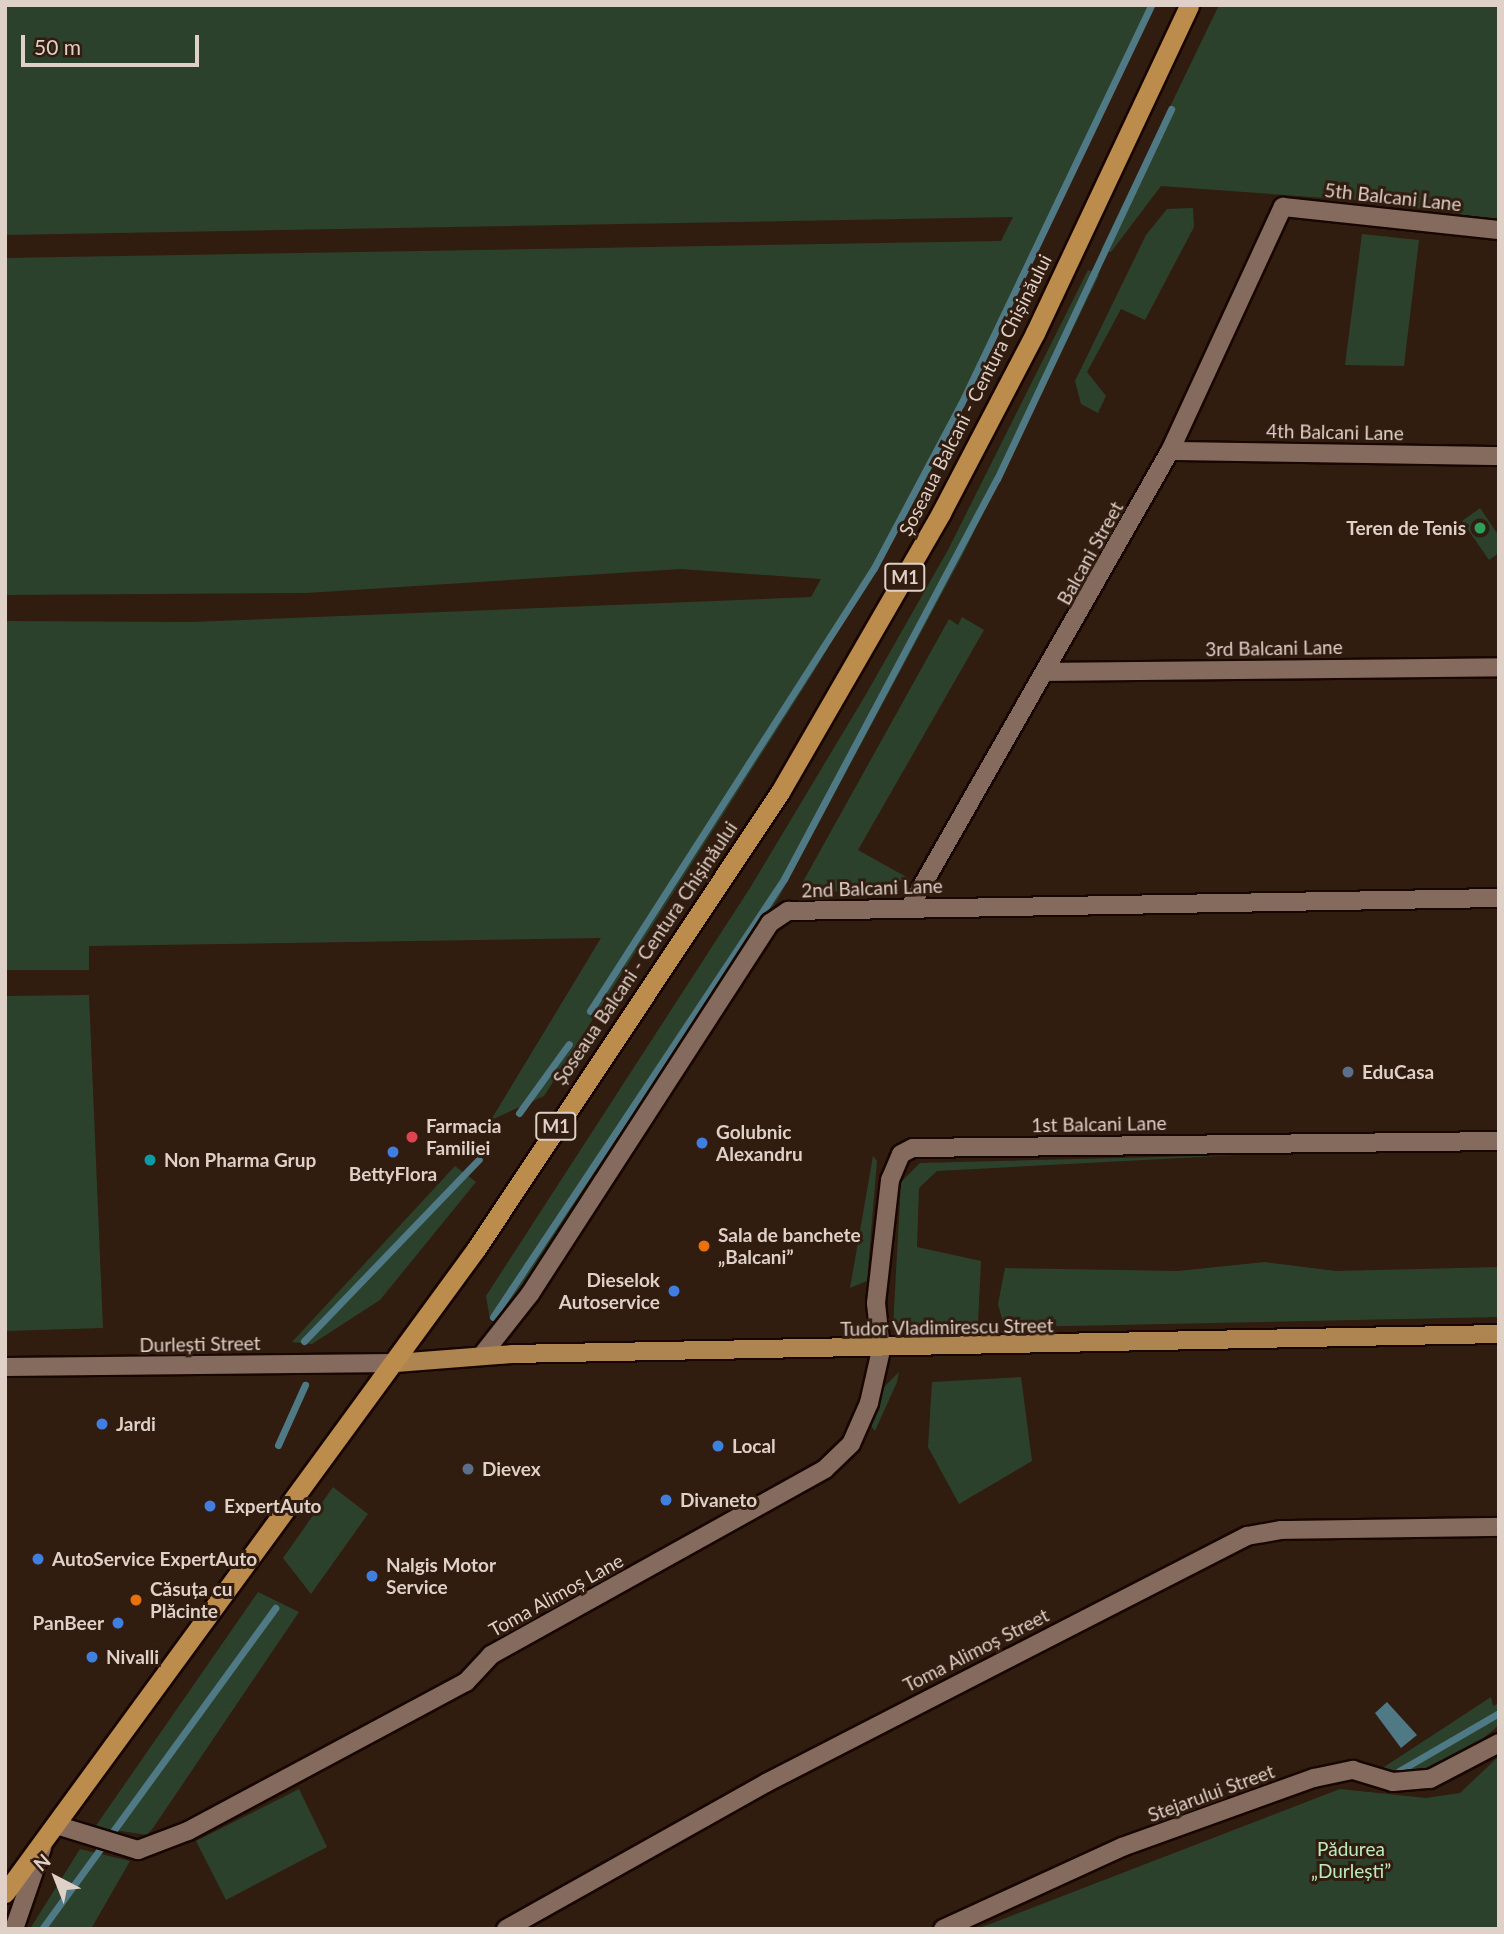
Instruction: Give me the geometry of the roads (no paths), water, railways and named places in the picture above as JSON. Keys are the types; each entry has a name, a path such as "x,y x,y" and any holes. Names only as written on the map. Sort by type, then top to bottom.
{"highway":[{"name":"Șoseaua Balcani - Centura Chișinăului","path":"5,1894 396,1363 718,890 844,687 1035,334 1189,5"}],"main road":[{"name":"Tudor Vladimirescu Street","path":"396,1363 482,1355 881,1350 1499,1334"}],"street":[{"name":"5th Balcani Lane","path":"1283,207 1499,230"},
{"name":"Balcani Street","path":"910,907 1049,672 1170,451 1283,207"},
{"name":"4th Balcani Lane","path":"1170,451 1499,456"},
{"name":"3rd Balcani Lane","path":"1049,672 1499,667"},
{"name":"2nd Balcani Lane","path":"482,1355 530,1294 770,923 788,911 1499,898"},
{"name":"1st Balcani Lane","path":"881,1350 876,1303 890,1180 901,1154 913,1148 1499,1141"},
{"name":"Toma Alimoș Lane","path":"57,1825 115,1844 145,1848 236,1806 466,1682 491,1654 825,1469 857,1431 881,1350"},
{"name":"Durlești Street","path":"5,1367 396,1363"},
{"name":"Toma Alimoș Street","path":"506,1929 778,1777 1247,1536 1281,1530 1499,1527"},
{"name":"Stejarului Street","path":"943,1929 1122,1847 1314,1779 1353,1770 1393,1782 1430,1779 1499,1744"},
{"path":"14,1929 44,1841"}],"water":[{"path":"1387,1702 1417,1735 1401,1748 1375,1713"}],"waterway":[{"path":"590,1011 874,568 961,404 1151,5"},
{"path":"493,1317 784,879 997,479 1171,109"},
{"path":"519,1113 569,1044"},
{"path":"304,1341 479,1159"},
{"path":"278,1445 305,1385"},
{"path":"42,1929 275,1608"},
{"path":"1399,1771 1499,1713"}],"place":[{"name":"Teren de Tenis","path":"1480,528"},
{"name":"EduCasa","path":"1348,1072"},
{"name":"Farmacia Familiei","path":"412,1137"},
{"name":"Golubnic Alexandru","path":"702,1143"},
{"name":"BettyFlora","path":"393,1152"},
{"name":"Non Pharma Grup","path":"150,1160"},
{"name":"Sala de banchete „Balcani”","path":"704,1246"},
{"name":"Dieselok Autoservice","path":"674,1291"},
{"name":"Jardi","path":"102,1424"},
{"name":"Local","path":"718,1446"},
{"name":"Dievex","path":"468,1469"},
{"name":"Divaneto","path":"666,1500"},
{"name":"ExpertAuto","path":"210,1506"},
{"name":"AutoService ExpertAuto","path":"38,1559"},
{"name":"Nalgis Motor Service","path":"372,1576"},
{"name":"Căsuța cu Plăcinte","path":"136,1600"},
{"name":"PanBeer","path":"118,1623"},
{"name":"Nivalli","path":"92,1657"}],"park label":[{"name":"Pădurea „Durlești”","path":"1351,1860"}]}
